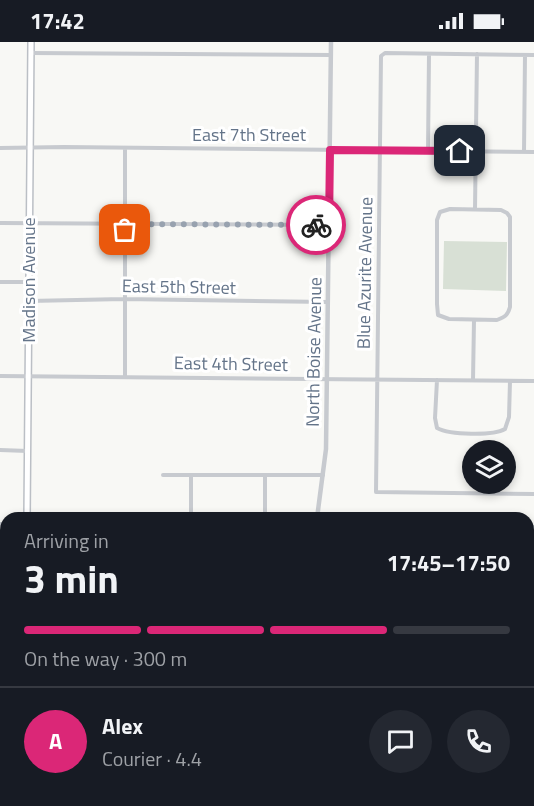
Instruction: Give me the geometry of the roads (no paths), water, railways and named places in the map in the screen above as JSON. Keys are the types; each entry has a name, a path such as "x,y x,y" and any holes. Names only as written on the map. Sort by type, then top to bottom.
{"main road":[{"name":"Madison Avenue","path":"27,512 31,42"}],"street":[{"name":"North Boise Avenue","path":"318,512 326,449 332,42"},
{"path":"31,52 331,55"},
{"name":"Blue Azurite Avenue","path":"429,54 385,53 381,57 376,492 534,494"},
{"path":"428,151 429,54 534,55"},
{"path":"475,209 477,54"},
{"path":"524,152 525,55"},
{"path":"125,147 125,377"},
{"name":"East 7th Street","path":"0,148 125,147 534,152"},
{"path":"450,209 475,209 501,210 507,213 511,221 510,307 506,316 497,320 449,319 438,315 437,220 440,213 450,209"},
{"path":"0,223 329,225"},
{"path":"0,282 29,282"},
{"name":"East 5th Street","path":"29,301 124,299 328,302"},
{"path":"473,380 474,320"},
{"name":"East 4th Street","path":"0,376 534,381"},
{"path":"437,380 435,418 437,429 448,432 493,433 505,429 507,424 510,381"},
{"path":"0,450 28,451"},
{"path":"164,475 324,475"},
{"path":"191,475 191,512"},
{"path":"265,475 265,512"}]}
